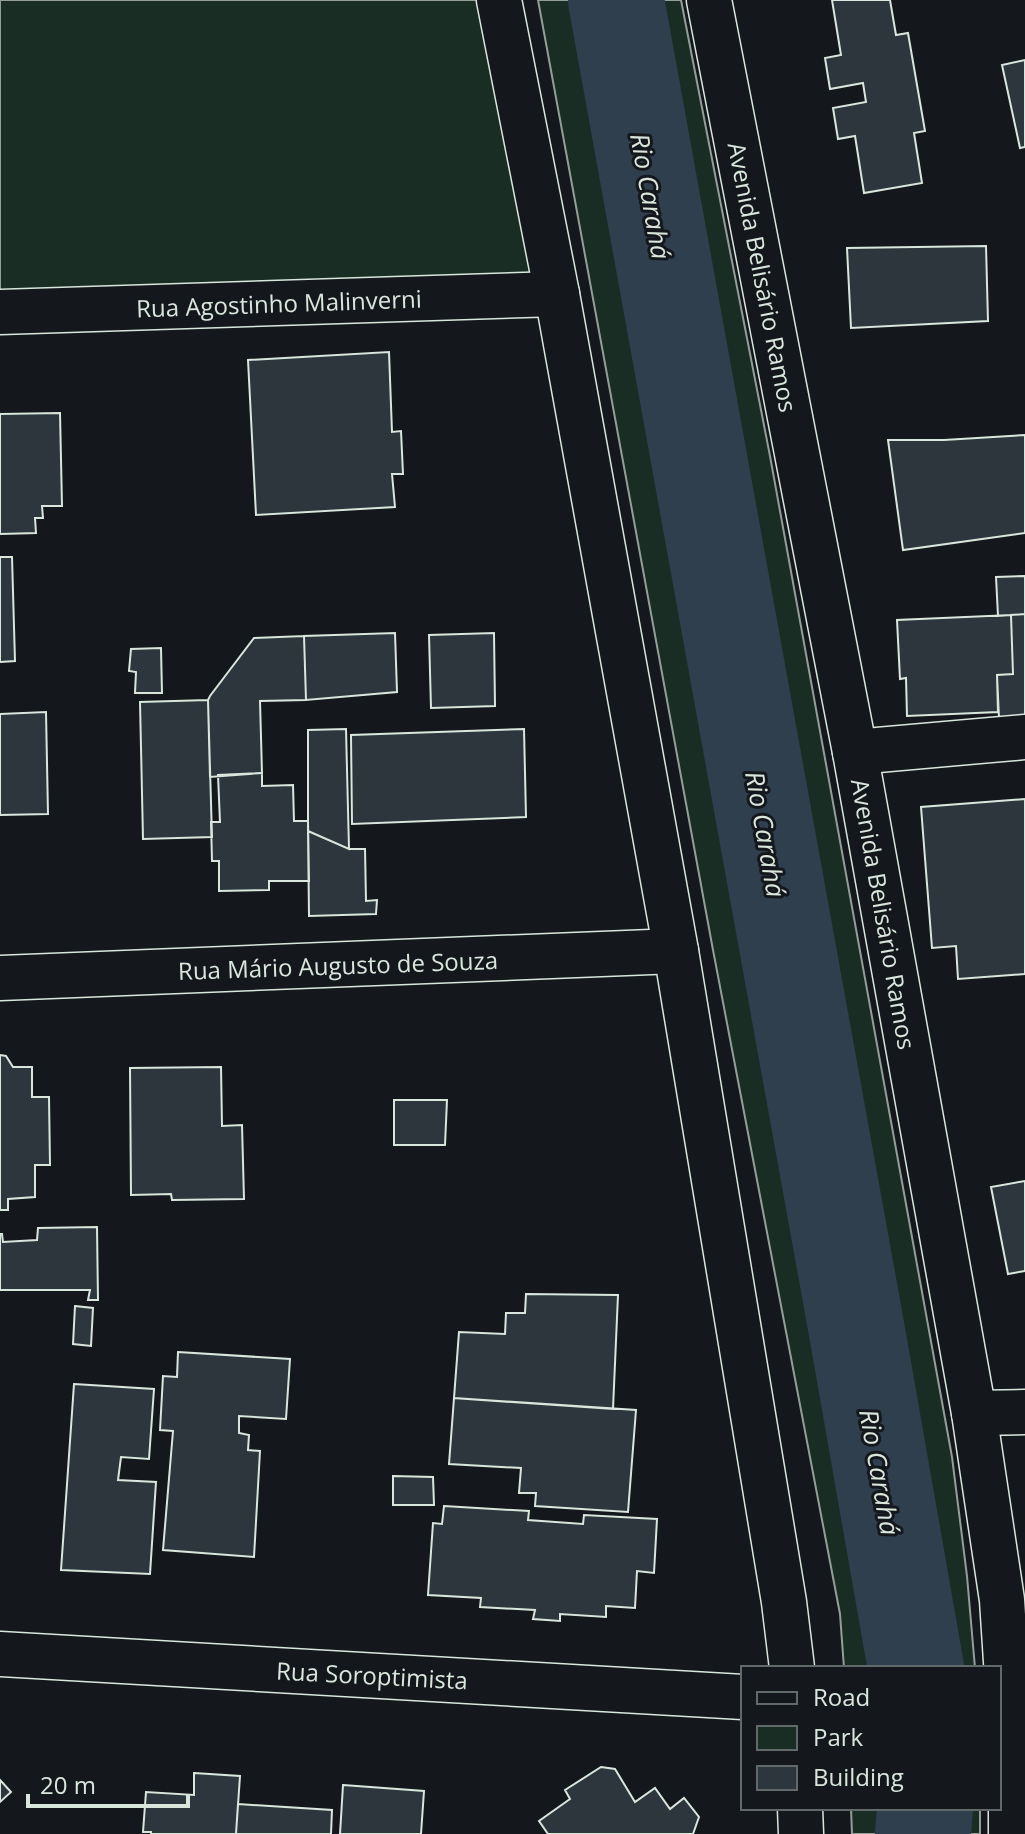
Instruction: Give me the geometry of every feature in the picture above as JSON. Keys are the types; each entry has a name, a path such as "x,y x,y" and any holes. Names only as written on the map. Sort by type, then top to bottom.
{"main road":[{"path":"499,0 557,294 676,951 782,1586 792,1666"},
{"name":"Avenida Belisário Ramos","path":"709,0 855,752 974,1413 1002,1600 1011,1738 1011,1834"},
{"name":"Rua Agostinho Malinverni","path":"0,312 557,294"},
{"path":"855,752 1025,737"},
{"name":"Rua Mário Augusto de Souza","path":"0,978 676,951"},
{"path":"974,1413 1025,1412"},
{"name":"Rua Soroptimista","path":"0,1654 741,1697"},
{"path":"800,1810 801,1834"}],"green space":[{"path":"0,0 499,0 557,294 0,312"},
{"path":"538,0 681,0 770,456 952,1457 975,1666 844,1666 840,1614 713,950"},
{"path":"851,1810 980,1810 980,1834 852,1834"}],"building":[{"path":"832,0 890,0 896,35 908,33 925,131 914,133 922,183 864,193 855,136 838,139 833,108 866,102 863,83 830,89 825,58 841,55"},
{"path":"1025,60 1025,147 1020,148 1002,65"},
{"path":"986,246 988,321 851,328 847,248"},
{"path":"389,352 392,432 401,431 403,474 392,474 395,507 256,515 248,360"},
{"path":"60,413 62,506 42,506 43,518 35,518 36,533 0,534 0,414"},
{"path":"1025,435 1025,533 903,550 888,440"},
{"path":"0,557 12,557 15,661 0,662"},
{"path":"1025,576 1025,614 998,616 996,577"},
{"path":"1025,614 1025,716 999,718 997,675 1013,674 1011,615"},
{"path":"1011,615 1013,674 997,675 998,712 907,716 906,678 900,679 897,620"},
{"path":"395,633 397,692 306,700 304,636"},
{"path":"494,633 495,706 431,708 429,635"},
{"path":"304,636 306,700 260,701 262,773 210,777 210,696 254,638"},
{"path":"161,648 162,693 135,693 136,672 129,671 131,649"},
{"path":"208,700 212,837 143,839 140,702"},
{"path":"46,712 48,814 0,815 0,714"},
{"path":"346,729 349,849 308,831 308,730"},
{"path":"524,729 526,817 352,824 351,735"},
{"path":"262,773 262,786 293,785 294,821 308,821 309,881 269,881 269,890 219,891 219,861 212,861 211,822 220,822 218,775"},
{"path":"1025,799 1025,974 958,979 956,946 932,948 921,807"},
{"path":"308,831 349,849 365,849 366,901 377,900 376,914 309,916"},
{"path":"0,1055 6,1056 13,1067 32,1067 32,1097 49,1097 50,1165 35,1165 35,1197 8,1199 8,1210 0,1210"},
{"path":"221,1067 222,1126 242,1125 244,1199 172,1200 171,1194 131,1195 130,1068"},
{"path":"394,1100 447,1100 445,1145 394,1145"},
{"path":"1025,1181 1025,1271 1008,1274 991,1187"},
{"path":"97,1227 98,1300 88,1300 90,1290 0,1290 0,1234 3,1242 37,1240 38,1228"},
{"path":"526,1294 618,1295 613,1409 454,1398 459,1332 505,1334 506,1313 525,1313"},
{"path":"75,1306 93,1308 91,1346 73,1344"},
{"path":"178,1352 290,1359 286,1419 239,1416 239,1433 249,1435 248,1450 260,1451 254,1557 163,1550 173,1431 160,1430 163,1376 177,1377"},
{"path":"74,1384 154,1389 149,1459 121,1457 118,1480 156,1482 150,1574 61,1570"},
{"path":"454,1398 636,1410 628,1512 535,1506 536,1493 519,1493 521,1468 449,1464"},
{"path":"393,1476 433,1477 434,1505 393,1505"},
{"path":"444,1506 529,1511 528,1520 583,1524 584,1515 657,1519 654,1573 637,1571 635,1608 606,1606 606,1617 560,1614 560,1621 533,1619 535,1610 480,1607 481,1598 428,1595 433,1523 442,1524"},
{"path":"601,1767 615,1769 635,1802 655,1788 670,1809 684,1798 699,1817 693,1834 548,1834 539,1821 570,1799 565,1790"},
{"path":"194,1773 240,1776 236,1834 143,1832 146,1792 194,1795"},
{"path":"0,1780 11,1792 0,1802"},
{"path":"343,1785 424,1791 421,1834 340,1834"},
{"path":"238,1804 332,1810 331,1834 236,1834"}],"waterway":[{"name":"Rio Carahá","path":"616,0 916,1666"},
{"name":"Rio Carahá","path":"923,1834 925,1810"}]}
